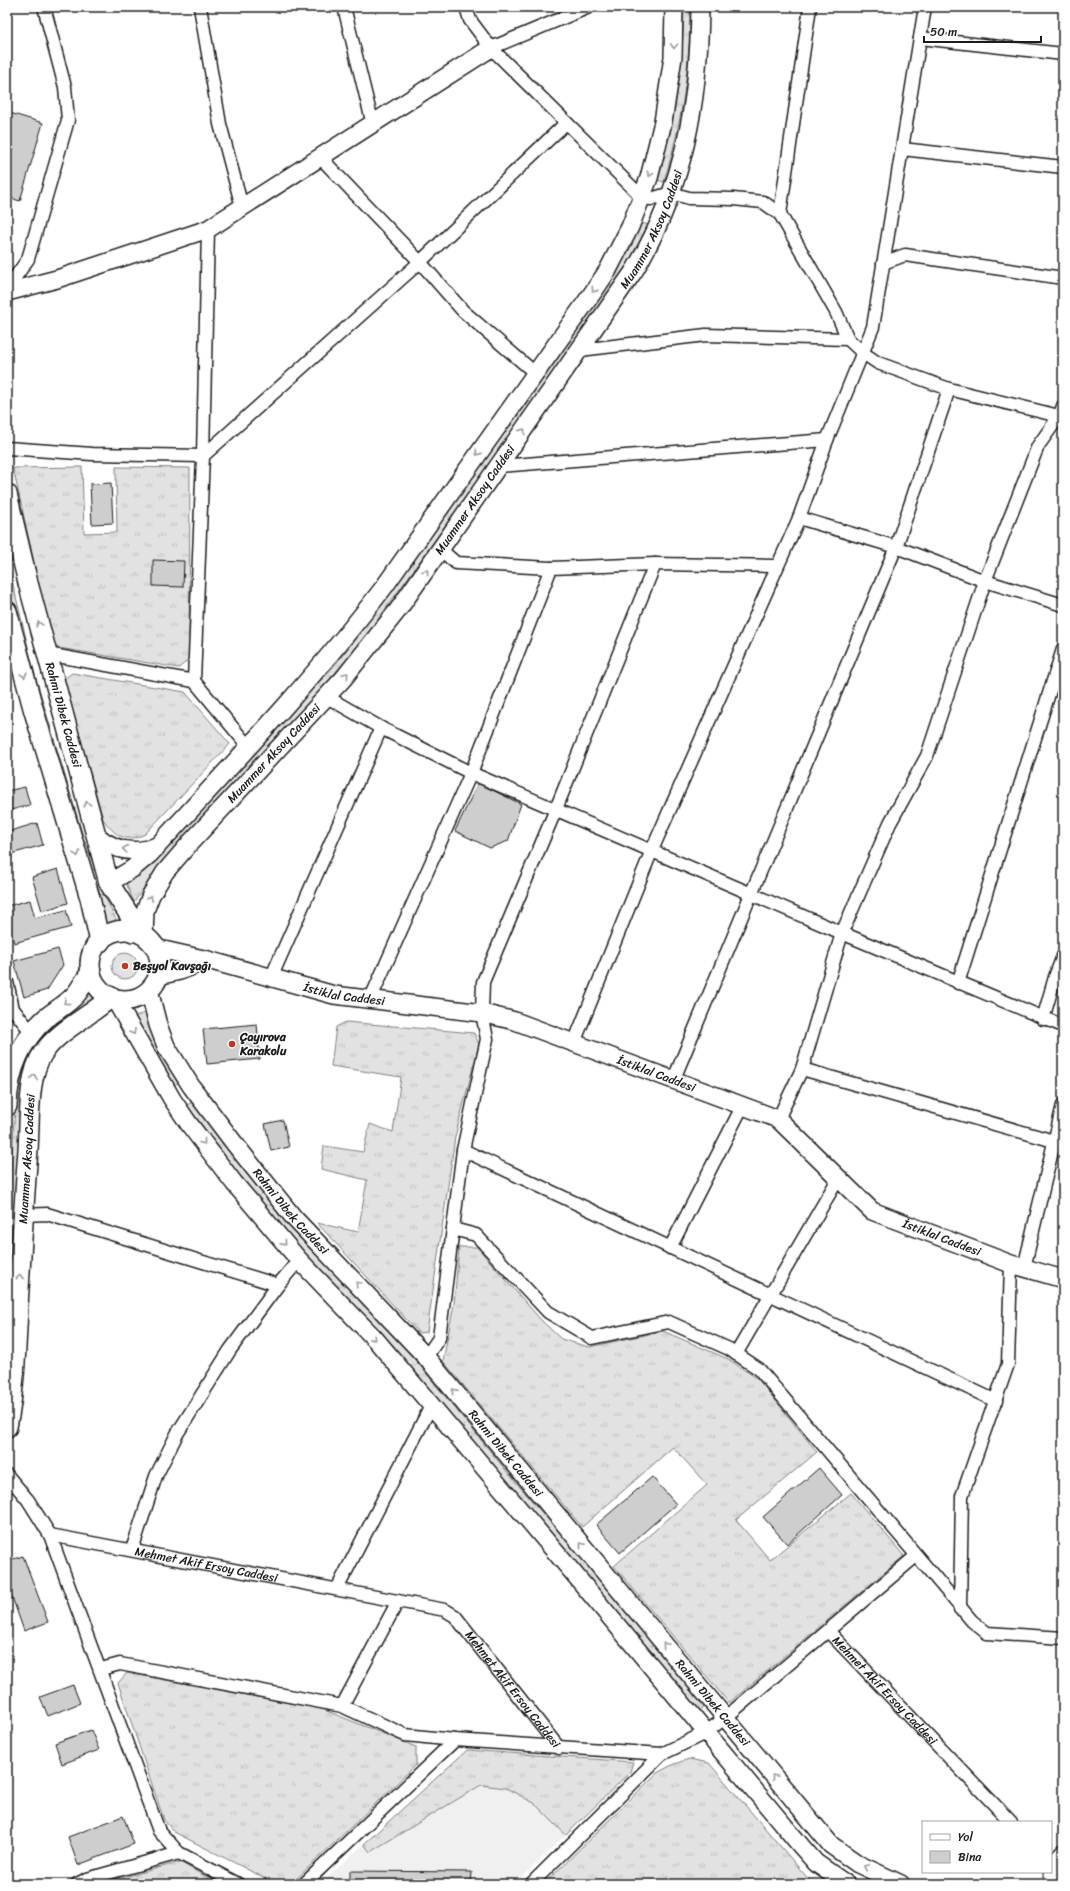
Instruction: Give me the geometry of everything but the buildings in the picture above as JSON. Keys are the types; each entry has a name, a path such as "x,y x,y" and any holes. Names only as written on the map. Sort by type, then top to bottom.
{"main road":[{"path":"90,898 109,883 141,862 157,846 309,679 357,622 384,587 608,270 643,198 658,148 670,83 673,57 674,7"},
{"name":"Muammer Aksoy Caddesi","path":"144,939 145,911 151,895 165,872 190,843 327,697 398,610 625,286 644,255 655,234 671,193 685,148 693,114 699,46 700,7"},
{"path":"7,290 57,279 208,229 373,125 491,48"},
{"name":"Rahmi Dibek Caddesi","path":"7,494 28,583 109,883 144,939 159,959 154,983 158,1025 166,1046 191,1086 229,1137 294,1218 426,1356 831,1845 858,1864 901,1884"},
{"name":"Rahmi Dibek Caddesi","path":"7,611 11,638 90,898 100,942"},
{"path":"96,835 107,844 122,850 145,851 157,846"},
{"path":"7,1106 10,1081 22,1046 44,1020 76,994 91,972 91,958 93,951 100,942 113,932 123,930 144,939"},
{"name":"İstiklal Caddesi","path":"144,939 208,960 334,995 482,1013 515,1021 742,1107 778,1119 872,1211 1017,1266 1063,1279"},
{"path":"112,998 133,1000 154,983 208,960"},
{"name":"Rahmi Dibek Caddesi","path":"91,972 94,982 101,991 112,998 172,1099 234,1183 299,1260 376,1340 575,1575 705,1733 806,1852 830,1874 846,1884"},
{"name":"Muammer Aksoy Caddesi","path":"7,1427 15,1378 32,1093 37,1065 43,1053 63,1032 112,998"},
{"path":"1053,1884 1055,1861"}],"street":[{"path":"7,290 28,259 68,120 64,87 44,7"},
{"path":"200,7 220,124 242,207"},
{"path":"344,7 373,125"},
{"path":"466,7 470,20 491,48 643,198 651,199 671,193 689,198 733,199 763,202 780,214 836,312 848,339 863,353 878,363 949,389 1062,413 1038,446 985,581 927,756 890,823 842,933 802,1069 778,1119"},
{"path":"491,48 588,7"},
{"path":"780,214 810,7"},
{"path":"574,1043 652,850 799,518 827,440 873,327 925,7"},
{"path":"920,38 1063,54"},
{"path":"7,448 92,454 203,456 420,262 566,123"},
{"path":"902,149 1063,167"},
{"path":"321,158 420,262 463,311 535,373"},
{"path":"194,681 203,456 208,229"},
{"path":"884,263 905,255 1063,278"},
{"path":"580,350 706,335 848,339"},
{"path":"673,1081 896,547 949,389"},
{"path":"499,466 827,440"},
{"path":"799,518 896,547 985,581 1063,605"},
{"path":"441,550 456,563 550,568 655,564 777,566"},
{"path":"426,1356 439,1338 463,1150 487,1039 482,1013 483,982 556,809 655,564"},
{"path":"370,1000 472,773 550,568"},
{"path":"958,983 1063,649"},
{"path":"47,654 194,681 248,746"},
{"path":"327,697 381,728 472,773 958,983 1063,1026"},
{"path":"271,978 381,728"},
{"path":"1043,1019 1059,977 1063,956"},
{"path":"7,982 13,1009 32,1033"},
{"path":"802,1069 1054,1141"},
{"path":"960,1608 962,1496 1008,1364 1017,1266 1054,1141 1063,1105"},
{"path":"670,1248 742,1107"},
{"path":"463,1150 996,1402"},
{"path":"736,1354 838,1179"},
{"path":"24,1215 47,1214 278,1285"},
{"path":"453,1229 476,1235 548,1312 592,1338 669,1322 736,1354 759,1369 960,1608 987,1633 1063,1638"},
{"path":"132,1550 156,1476 177,1434 230,1350 278,1285 299,1260"},
{"path":"336,1589 431,1406"},
{"path":"7,1475 28,1500 50,1535 101,1669 159,1831 179,1852 238,1884"},
{"name":"Mehmet Akif Ersoy Caddesi","path":"50,1535 445,1610 456,1616 559,1748 662,1754 705,1733 725,1718 828,1631 1010,1821"},
{"path":"828,1631 916,1556"},
{"path":"342,1706 398,1601"},
{"path":"101,1669 120,1664 342,1706 405,1735 559,1748"},
{"path":"304,1884 455,1740"},
{"path":"531,1884 662,1754"},
{"path":"77,1884 87,1879 179,1852"}],"shaded area":[{"path":"467,1750 633,1762 630,1772 515,1884 320,1884"}],"green space":[{"path":"684,7 690,7 687,74 676,138 664,182 658,180 669,137 677,94 682,51"},
{"path":"642,223 648,225 627,266 604,303 362,642 282,734 159,866 134,902 126,883 144,871 167,848 334,666 357,637 620,265"},
{"path":"82,467 84,533 117,532 116,467 190,468 189,659 179,668 53,647 13,468"},
{"path":"7,560 35,675 84,839 95,869 88,872 18,628 7,585"},
{"path":"72,673 185,692 230,744 145,834 138,837 126,838 121,836 112,830 103,819 64,679"},
{"path":"99,894 104,895 120,928 103,935"},
{"path":"125,953 134,957 138,966 134,975 125,979 116,975 112,966 116,957"},
{"path":"93,989 104,1001 41,1042 7,1363 7,1242 16,1089 23,1062 41,1032 81,1002"},
{"path":"146,1013 159,1049 178,1082 174,1086 135,1016"},
{"path":"346,1022 474,1033 479,1044 455,1137 427,1332 419,1333 317,1223 358,1232 367,1180 321,1169 324,1146 363,1152 370,1124 393,1132 401,1077 331,1066 336,1027"},
{"path":"192,1102 245,1171 297,1234 408,1351 513,1479 603,1583 705,1706 700,1711 390,1342 300,1248 239,1174 187,1105"},
{"path":"459,1247 477,1247 542,1321 561,1339 589,1347 663,1331 728,1359 758,1379 817,1452 736,1520 770,1560 851,1493 904,1556 729,1703 614,1566 707,1485 673,1447 582,1527 443,1361 454,1304"},
{"path":"127,1673 322,1709 416,1747 416,1765 292,1883 274,1883 174,1832 164,1820 118,1683"},
{"path":"467,1750 633,1762 630,1772 566,1835 534,1803 506,1788 481,1785 370,1852 364,1844"},
{"path":"689,1759 709,1763 814,1884 544,1884 657,1773 674,1764"},
{"path":"180,1862 218,1884 99,1884"}],"place":[{"name":"Beşyol Kavşağı","path":"125,966"},
{"name":"Çayırova Karakolu","path":"232,1044"}]}
